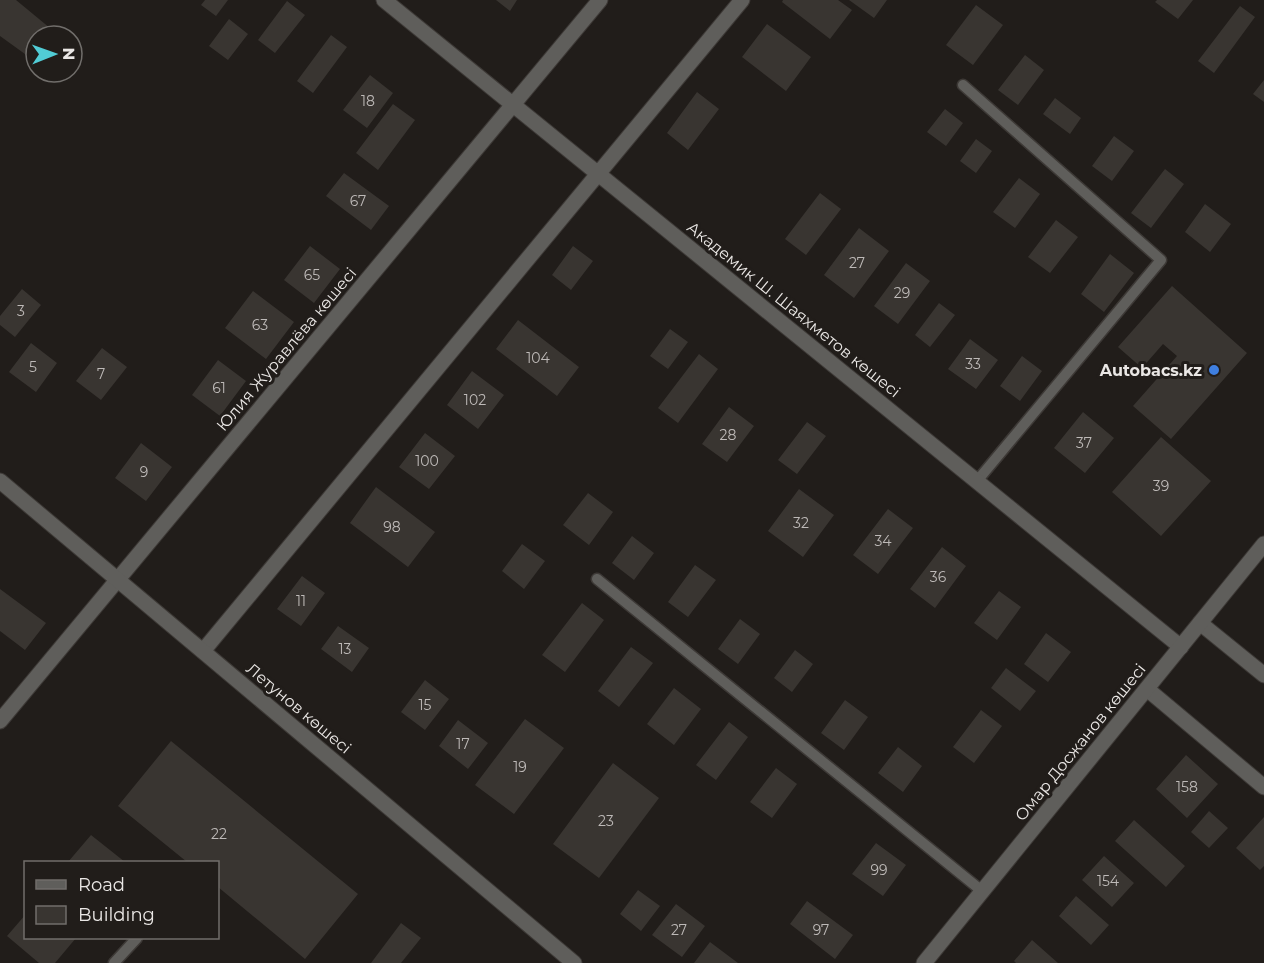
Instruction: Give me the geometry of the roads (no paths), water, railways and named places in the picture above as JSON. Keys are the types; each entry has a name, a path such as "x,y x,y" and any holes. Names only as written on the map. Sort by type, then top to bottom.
{"street":[{"name":"Академик Ш. Шаяхметов көшесі","path":"384,0 1181,647"},
{"name":"Юлия Журавлёва көшесі","path":"0,721 600,0"},
{"path":"203,651 742,0"},
{"name":"Летунов көшесі","path":"0,481 574,963"},
{"name":"Омар Досжанов көшесі","path":"924,963 1264,544"},
{"path":"1200,623 1264,675"},
{"path":"1147,689 1264,787"}],"lane":[{"path":"963,85 1161,260 977,481"},
{"path":"597,579 982,891"},
{"path":"114,963 136,939"}],"place":[{"name":"Autobacs.kz","path":"1214,370"}]}
